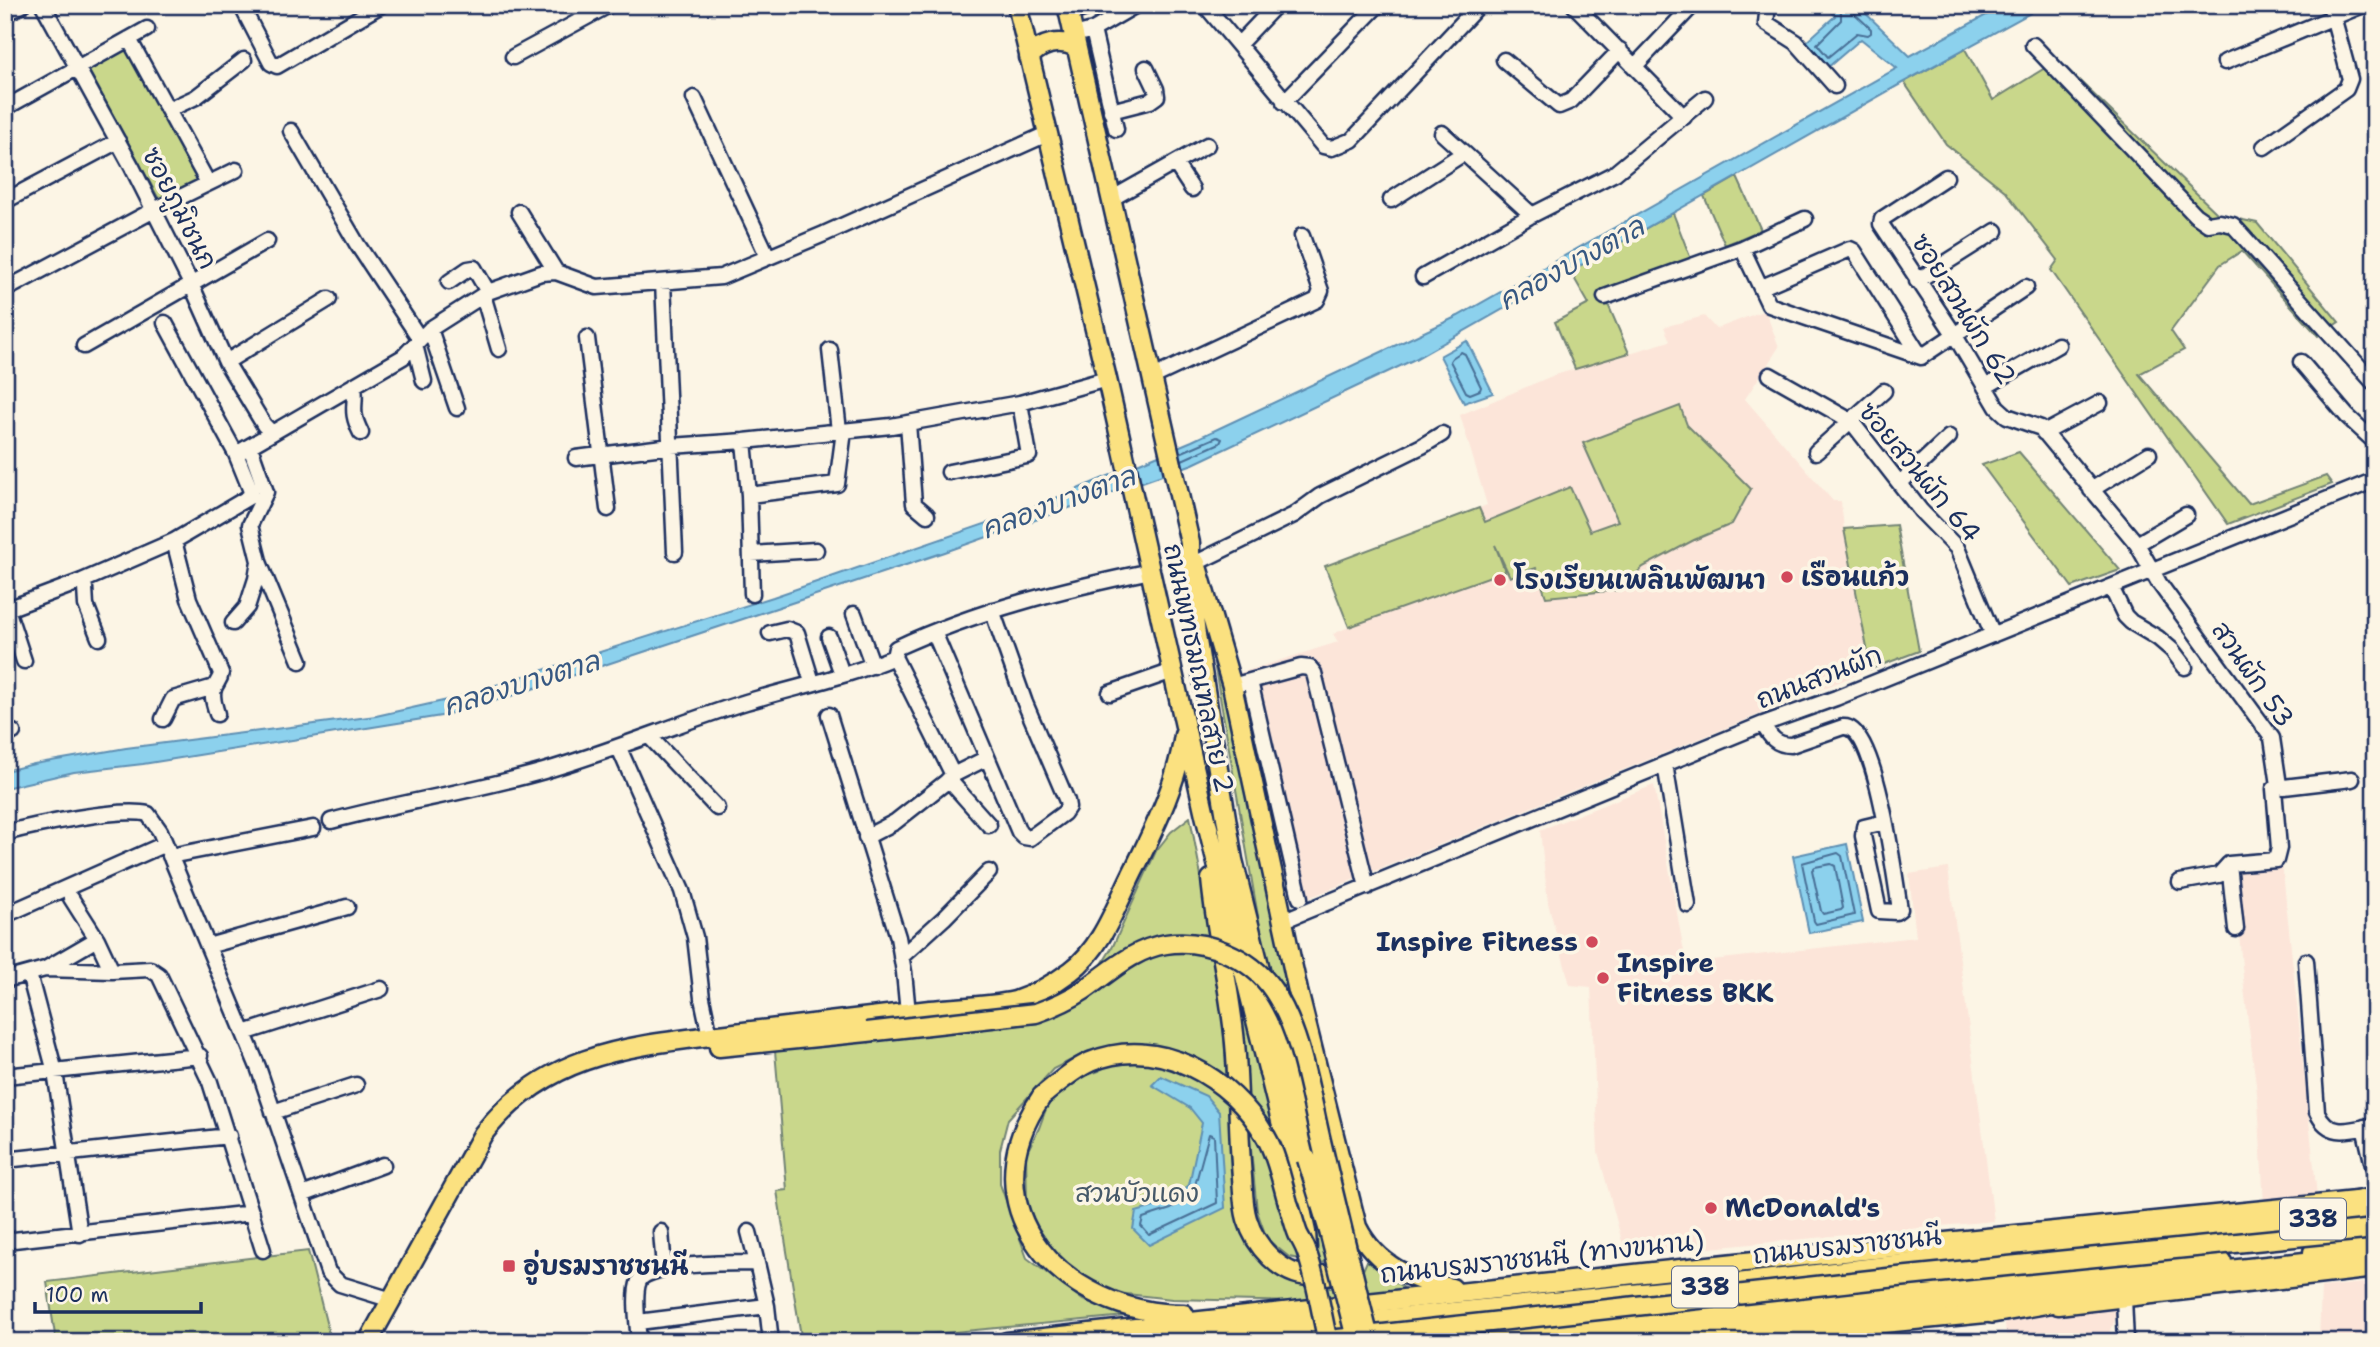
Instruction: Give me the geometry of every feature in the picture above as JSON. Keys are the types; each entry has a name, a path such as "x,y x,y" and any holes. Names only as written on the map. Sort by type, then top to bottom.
{"highway":[{"name":"ถนนบรมราชชนนี","path":"1157,1342 1707,1287 2252,1224 2371,1205"},
{"name":"338","path":"1556,1342 2375,1255"},
{"path":"1992,1312 2266,1267"}],"main road":[{"name":"ถนนพุทธมณฑลสาย 2","path":"1017,5 1107,379 1205,815 1306,1232 1307,1251 1328,1342"},
{"name":"ถนนพุทธมณฑลสาย 2","path":"1068,9 1190,543 1190,584 1196,635 1233,860 1307,1159 1329,1231 1357,1342"},
{"path":"1029,57 1037,49 1058,42 1075,41"},
{"path":"1190,543 1232,686 1311,1049 1357,1227 1359,1245 1346,1267 1324,1276 1294,1275 1271,1258 1257,1242 1246,1218 1232,1014 1214,910 1205,815"},
{"path":"368,1342 472,1150 495,1119 520,1095 559,1071 628,1046 1014,1000 1053,984 1073,970 1104,931 1161,815 1176,773 1185,724"},
{"path":"628,1046 650,1051 679,1051 1036,1013 1057,1006 1131,956 1166,944 1210,947 1231,955 1263,977 1288,1014 1305,1072 1370,1342"},
{"path":"1260,1314 1172,1314 1135,1309 1108,1300 1077,1284 1055,1268 1040,1253 1029,1233 1015,1187 1015,1162 1020,1140 1029,1116 1042,1097 1064,1078 1089,1063 1130,1053 1157,1054 1209,1076 1234,1095 1252,1114 1268,1140 1298,1233 1307,1251"},
{"name":"ถนนบรมราชชนนี (ทางขนาน)","path":"1007,1342 1948,1240 2371,1205"},
{"path":"1357,1227 1365,1242 1377,1255 1404,1275 1434,1285 1470,1292"},
{"name":"338","path":"1311,1342 1888,1278 2375,1229"},
{"name":"338","path":"1453,1342 1889,1293 2266,1258 2375,1245"},
{"name":"338","path":"1692,1342 2124,1298 2375,1268"}],"street":[{"path":"5,14 22,5"},
{"name":"ซอยภูมิชนก","path":"43,5 154,210 226,362 264,425 271,432"},
{"path":"242,5 271,63 278,66 381,5"},
{"path":"513,57 609,5"},
{"path":"1068,9 1095,5"},
{"path":"1075,41 1136,5"},
{"path":"1205,5 1323,146 1332,148 1352,140 1479,5"},
{"path":"1239,44 1276,5"},
{"path":"1284,102 1378,5"},
{"path":"1635,66 1693,5"},
{"path":"2225,62 2332,11 2363,5"},
{"path":"1581,8 1684,117"},
{"path":"1763,10 1786,26"},
{"path":"1763,10 1766,23 1796,42 1835,86"},
{"path":"2264,147 2346,89 2349,84 2350,79 2332,11"},
{"path":"5,108 147,29"},
{"path":"1093,30 1115,129"},
{"path":"129,39 208,183"},
{"path":"2033,46 2195,215 2208,224 2220,222 2234,225 2375,384"},
{"path":"1504,60 1559,106 1571,101 1620,50"},
{"path":"168,110 197,97 244,61"},
{"path":"1111,111 1150,101 1157,96 1146,68"},
{"path":"1423,277 1532,215 1615,173 1705,98"},
{"path":"694,99 768,257"},
{"path":"290,131 357,244 422,338 457,408"},
{"path":"1442,133 1532,215"},
{"path":"236,454 403,357 422,338 485,293 532,275 556,272 597,287 721,276 1047,134"},
{"path":"5,201 118,141"},
{"path":"1111,199 1207,145"},
{"path":"1391,200 1464,153"},
{"path":"1175,163 1192,189"},
{"path":"12,286 154,210 236,170"},
{"name":"ซอยสวนผัก 62","path":"1946,177 1882,219 1881,224 1954,334 2000,411 2042,428 2137,544 2153,571"},
{"path":"519,212 556,272"},
{"path":"1605,297 1742,248 1805,219"},
{"path":"1917,281 1996,230"},
{"path":"1153,377 1317,300 1321,291 1302,236"},
{"path":"84,346 267,241"},
{"path":"1742,248 1769,304 1777,309 1921,357"},
{"path":"1762,287 1850,249 1854,251 1921,357"},
{"path":"449,282 474,268 485,293 499,349"},
{"path":"663,282 675,552"},
{"path":"1921,357 2026,287"},
{"path":"226,362 329,299"},
{"path":"24,661 6,610 174,541 252,494 236,454 165,323"},
{"path":"422,338 424,381"},
{"path":"587,338 608,509"},
{"path":"1985,387 2058,345"},
{"path":"749,495 837,484 841,431 830,350"},
{"path":"2301,362 2347,416 2375,442"},
{"name":"ซอยสวนผัก 64","path":"1770,376 1851,421 1921,511 1957,548 1993,635"},
{"path":"576,458 908,423 1020,403 1107,379"},
{"path":"354,385 356,396 353,417 360,433"},
{"path":"1816,452 1884,391"},
{"path":"949,472 1027,456 1029,454 1020,403"},
{"path":"2044,433 2100,403"},
{"path":"908,423 914,503 927,514"},
{"path":"1196,563 1294,515 1320,496 1422,446 1442,433"},
{"path":"1900,483 1949,437"},
{"path":"744,441 749,495 752,594"},
{"path":"250,447 266,492 250,525 259,561 300,660"},
{"path":"2091,490 2149,454"},
{"name":"ถนนสวนผัก","path":"1282,921 1763,724 1836,698 2375,480"},
{"path":"2137,544 2186,516"},
{"path":"174,541 189,599 221,673 213,696 217,714"},
{"path":"751,555 816,550"},
{"path":"233,623 247,607 252,596 259,561"},
{"path":"989,825 951,777 894,657 896,648 992,610 1066,589 1151,571"},
{"name":"สวนผัก 53","path":"2153,571 2215,662 2272,738 2279,785 2284,788 2352,779"},
{"path":"82,581 86,605 99,638"},
{"path":"2111,587 2125,616 2158,638 2185,667"},
{"path":"934,632 1019,832 1030,838 1064,813 1068,807 1067,801 1025,703 992,610"},
{"path":"854,614 873,666"},
{"path":"769,634 786,629 797,633 813,682"},
{"path":"829,637 842,674"},
{"path":"331,821 386,806 508,781 619,748 742,703 873,666 894,657"},
{"path":"1232,686 1301,667 1310,668 1314,673 1367,887"},
{"path":"1110,693 1173,671"},
{"path":"1250,681 1300,898"},
{"path":"163,719 173,699 214,687"},
{"path":"829,715 898,937 908,1013"},
{"path":"1763,724 1771,738 1783,745 1791,745 1843,727 1854,729 1869,758 1880,791 1900,909 1896,912 1879,911 1863,836 1864,827 1885,822"},
{"path":"649,736 717,808"},
{"path":"619,748 682,891 695,937 702,998 710,1036"},
{"path":"866,837 895,822 951,777 987,758"},
{"path":"1665,765 1688,905"},
{"path":"2180,882 2220,875 2229,864 2276,860 2279,848 2274,789"},
{"path":"5,833 139,812 148,814 160,831 244,1033 328,1272 340,1284 392,1300"},
{"path":"5,915 167,850 313,828"},
{"path":"2229,864 2236,929"},
{"path":"901,957 989,872"},
{"path":"71,898 97,939 112,971"},
{"path":"208,946 347,907"},
{"path":"5,980 46,969 97,939"},
{"path":"2306,961 2317,1112 2321,1123 2332,1130 2343,1131 2369,1126 2375,1174"},
{"path":"46,969 150,969 159,975 200,1056 229,1136 263,1250"},
{"path":"29,974 55,1072 80,1234"},
{"path":"244,1033 381,989"},
{"path":"5,1076 200,1056"},
{"path":"273,1112 356,1085"},
{"path":"5,1160 229,1136"},
{"path":"302,1195 383,1165"},
{"path":"5,1241 251,1213"},
{"path":"661,1232 664,1268"},
{"path":"749,1232 767,1306 771,1342"},
{"path":"639,1342 637,1294 640,1279 664,1268 757,1263"},
{"path":"2124,1298 2126,1342"},
{"path":"638,1322 767,1306"}],"shaded area":[{"name":"โรงเรียนเพลินพัฒนา","path":"1765,310 1779,347 1745,399 1833,501 1841,501 1871,669 1293,902 1240,673 1338,642 1333,634 1349,627 1325,566 1487,505 1460,415 1552,376 1670,341 1664,327 1704,316 1716,329"},
{"path":"1654,785 1686,963 1916,937 1909,874 1948,868 1994,1221 1626,1256 1598,1152 1591,987 1570,985 1548,903 1540,830"},
{"path":"2282,863 2317,1196 2264,1205 2258,1101 2233,868"},
{"path":"2375,1282 2375,1342 2319,1342 2321,1287"},
{"path":"2119,1308 2107,1342 2007,1342 2004,1317"},
{"path":"1975,1332 1976,1342 1891,1342"}],"green space":[{"path":"127,47 201,179 160,201 88,69"},
{"path":"1965,49 1993,100 2058,60 2219,215 2257,223 2339,322 2318,336 2242,251 2220,265 2171,331 2184,350 2139,374 2249,504 2326,476 2332,484 2228,524 2051,270 2058,260 2005,191 1946,144 1904,82"},
{"path":"1737,177 1761,230 1725,245 1704,196"},
{"path":"1673,213 1694,267 1607,302 1629,353 1575,369 1555,322 1589,304 1570,271"},
{"path":"1680,406 1687,425 1751,489 1732,524 1694,540 1643,567 1619,590 1546,597 1536,568 1510,577 1495,545 1505,571 1349,627 1325,566 1479,508 1485,522 1570,487 1590,531 1618,521 1583,443"},
{"path":"2019,452 2120,570 2072,587 1982,465"},
{"path":"1896,525 1919,651 1871,669 1844,529"},
{"path":"1215,644 1351,1239 1329,1261 1321,1263 1289,1257 1267,1239 1257,1211 1237,1006 1230,963 1276,1003 1260,928 1211,645"},
{"name":"สวนบัวแดง","path":"1190,817 1221,983 1229,1119 1245,1228 1258,1259 1292,1282 1333,1288 1363,1270 1367,1261 1412,1294 1298,1302 1172,1299 1108,1292 1073,1274 1043,1244 1027,1202 1026,1154 1049,1101 1069,1082 1099,1071 1089,1051 1053,1069 1008,1119 1000,1150 1000,1184 1027,1258 1083,1300 1126,1316 847,1342 802,1342 777,1191 787,1190 775,1051 1019,1025 1033,1007 1068,990 1099,969 1113,946 1156,851 1171,832"},
{"path":"308,1251 331,1342 56,1342 47,1282"}],"water":[{"name":"คลองบางตาล","path":"1822,5 1857,5 1910,56 2005,5 2045,5 1415,359 1193,464 945,552 508,697 441,716 143,764 74,772 5,788 5,771 34,764 126,748 376,716 452,699 773,597 1037,506 1192,441 1458,316 1897,68 1861,39 1827,68 1805,43 1835,16"},
{"path":"1467,341 1493,393 1464,403 1440,356"},
{"path":"1847,844 1863,922 1809,933 1793,856"},
{"path":"1161,1076 1206,1096 1219,1112 1225,1208 1149,1245 1133,1229 1136,1212 1168,1203 1189,1185 1202,1123 1190,1108 1152,1085"}],"place":[{"name":"เรือนแก้ว","path":"1787,577"},
{"name":"โรงเรียนเพลินพัฒนา","path":"1500,580"},
{"name":"Inspire Fitness","path":"1592,942"},
{"name":"Inspire Fitness BKK","path":"1603,978"},
{"name":"McDonald's","path":"1711,1208"},
{"name":"อู่บรมราชชนนี","path":"509,1266"}]}
